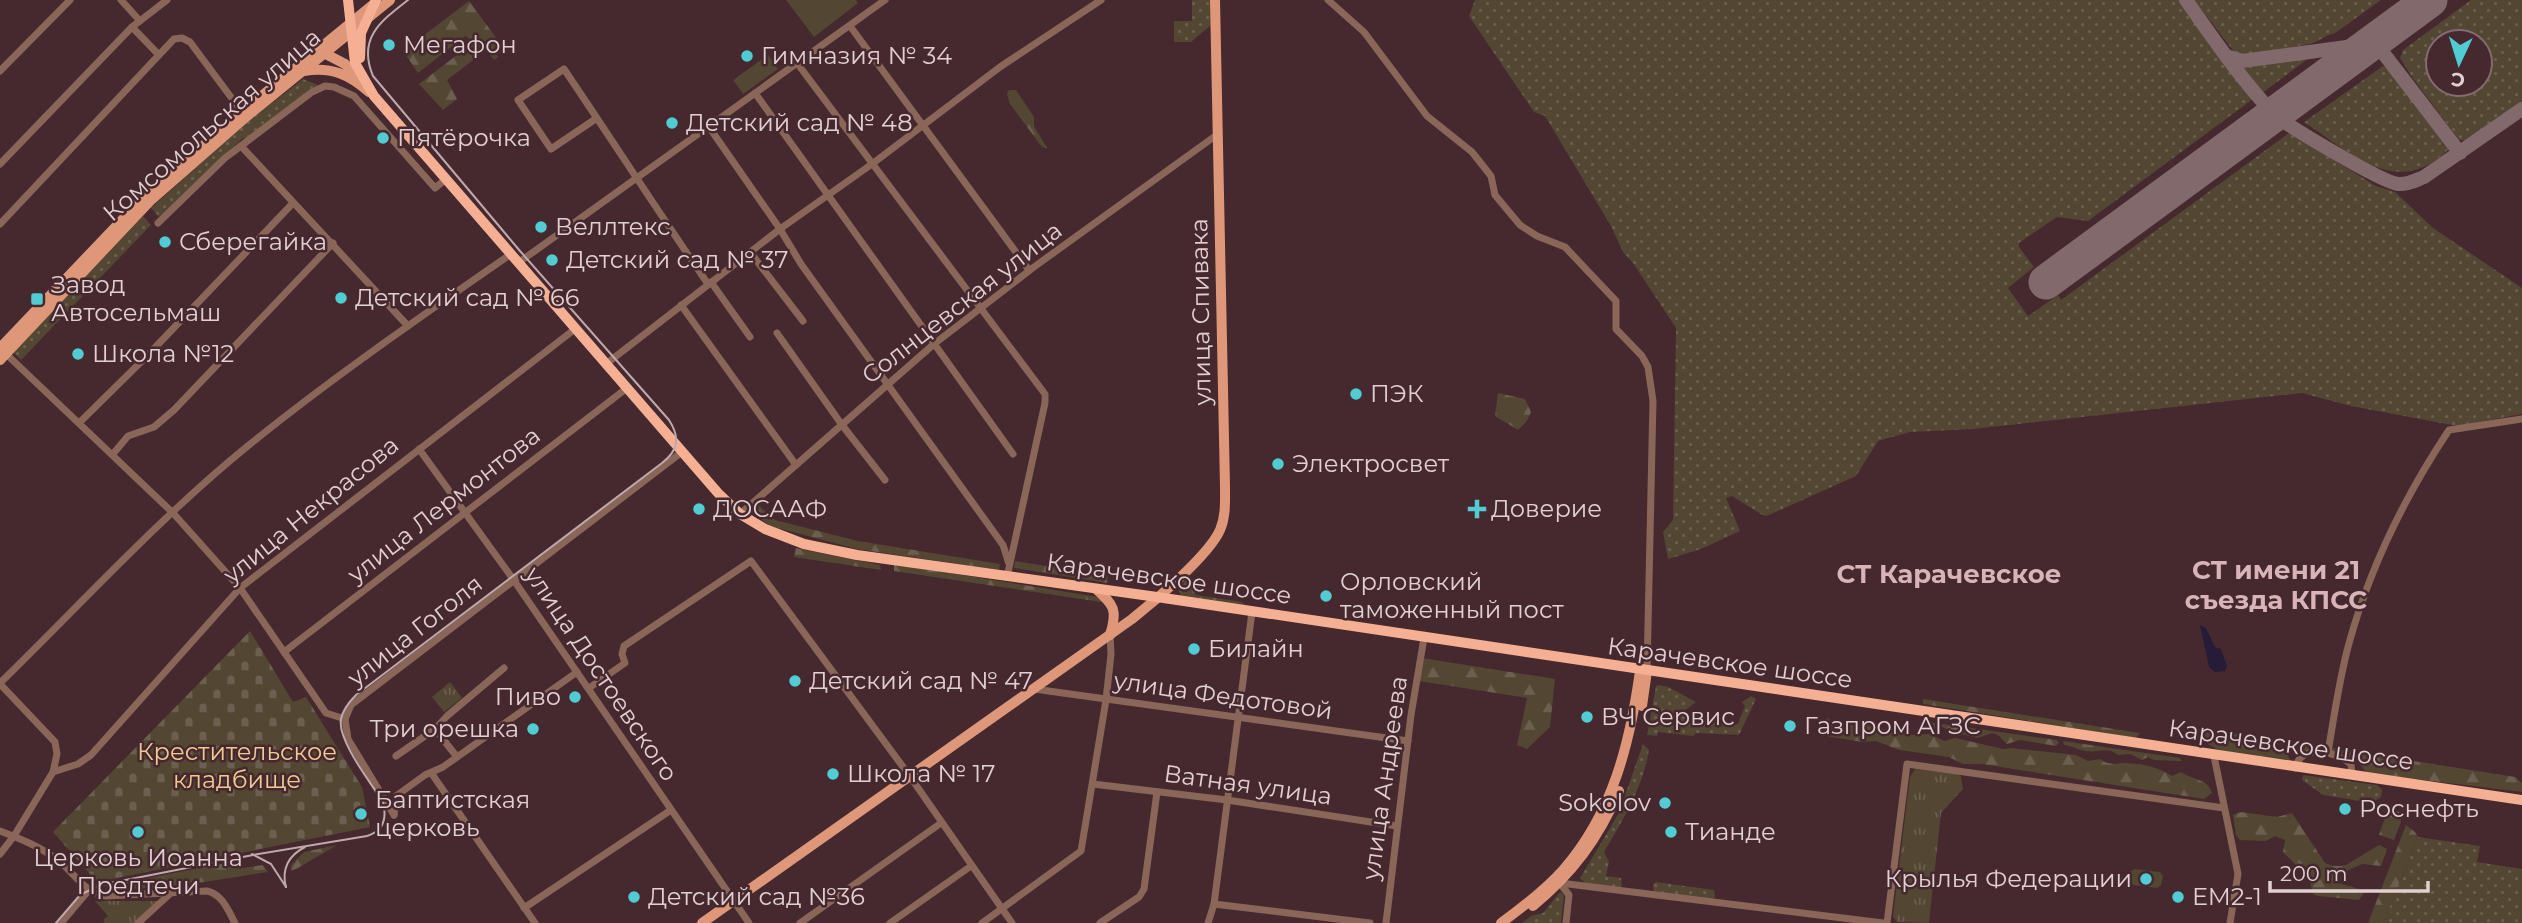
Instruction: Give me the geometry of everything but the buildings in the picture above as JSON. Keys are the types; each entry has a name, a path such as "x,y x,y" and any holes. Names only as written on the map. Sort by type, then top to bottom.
{"highway":[{"path":"348,1 355,63 374,96"},
{"name":"Комсомольская улица","path":"364,16 376,1"},
{"path":"364,16 359,54 374,96"},
{"name":"Карачевское шоссе","path":"374,96 718,493 753,523 781,536 829,551 1157,597 2522,800"}],"main road":[{"name":"Комсомольская улица","path":"1,352 145,196 242,111 364,16 390,0"},
{"name":"улица Спивака","path":"702,923 1110,635 1157,597 1219,533 1224,514 1215,0"},
{"path":"348,1 364,16"},
{"name":"Комсомольская улица","path":"1,352 150,201 320,52"},
{"path":"320,52 345,64 374,96"},
{"path":"300,72 333,70 355,80 374,96"},
{"path":"1096,589 1113,606 1114,622 1110,635"},
{"path":"1512,923 1557,881 1595,836 1621,786 1637,733 1644,671"},
{"path":"1501,923 1557,881"}],"street":[{"path":"0,71 70,0"},
{"path":"121,0 140,21"},
{"path":"0,164 132,27 167,0"},
{"path":"0,854 53,772 57,754 55,742 0,684 173,513 251,443 408,326 636,179 885,0"},
{"path":"606,364 780,229 872,164 1000,67 1101,0"},
{"path":"1328,0 1364,32 1427,116 1472,152 1491,176 1495,195 1520,225 1537,236 1565,247 1616,301 1616,329 1648,366 1653,401 1644,671"},
{"path":"850,26 1029,270"},
{"path":"132,27 158,54"},
{"path":"0,224 174,39 186,39 242,111"},
{"path":"797,64 1045,394 1007,577"},
{"path":"597,118 551,149 517,100 564,69 597,118 636,179 750,337"},
{"path":"158,223 225,158 313,92 325,86 343,89 355,97 435,188 446,179"},
{"path":"755,93 1013,454"},
{"path":"709,127 801,264 1003,545 1009,564"},
{"name":"Солнцевская улица","path":"740,514 934,344 1029,270 1218,134"},
{"path":"241,146 408,326"},
{"path":"79,422 146,357 293,203"},
{"path":"113,454 128,436 154,427 174,410 333,243"},
{"path":"750,252 803,321"},
{"path":"681,305 796,465"},
{"name":"улица Некрасова","path":"53,772 78,764 91,755 240,588 575,329"},
{"path":"777,333 885,480"},
{"path":"1,352 79,422 173,513 240,588 326,713 345,719 348,739 394,815 396,796 457,757 577,672"},
{"name":"улица Лермонтова","path":"284,652 627,388"},
{"path":"2328,752 2348,645 2377,565 2408,494 2449,429 2522,419"},
{"name":"улица Достоевского","path":"419,449 589,688 749,923"},
{"name":"улица Гоголя","path":"345,719 351,705 358,698 682,452"},
{"path":"589,688 625,663 622,654 624,646 751,561 909,775 1012,923"},
{"path":"1208,923 1214,904 1252,612"},
{"path":"982,923 1081,851 1106,700 1111,654 1110,635"},
{"name":"улица Андреева","path":"1386,923 1408,741 1424,638"},
{"path":"396,756 435,729 504,668"},
{"name":"улица Федотовой","path":"1034,688 1408,741"},
{"path":"435,729 457,757"},
{"path":"2295,768 2297,759 2303,755 2328,752 2351,764 2352,775"},
{"path":"2214,756 2238,874 2230,923"},
{"path":"1557,881 1885,923 1907,764 2224,808"},
{"path":"432,774 535,923"},
{"name":"Ватная улица","path":"1093,784 1227,800 1397,826"},
{"path":"1100,923 1139,897 1144,889 1157,792"},
{"path":"524,908 671,810"},
{"path":"800,923 941,823"},
{"path":"0,831 53,857 89,890 106,896 215,892 235,923"},
{"path":"890,923 971,866"},
{"path":"1557,881 1569,895 1566,923"},
{"path":"61,923 89,890"},
{"path":"138,923 172,892"},
{"path":"1214,904 1370,923"}],"green space":[{"path":"786,0 856,0 858,3 814,37"},
{"path":"1192,0 1210,0 1211,25 1191,42 1174,42 1174,21 1192,21"},
{"path":"1475,0 2180,0 2253,99 2088,221 2057,217 2019,243 2019,247 2034,267 2008,288 2028,316 2058,295 2061,300 2289,133 2376,186 2395,192 2433,228 2522,288 2522,414 2457,426 2351,406 2302,393 1973,429 1910,432 1878,441 1856,476 1769,515 1764,516 1732,496 1726,498 1740,531 1701,549 1668,559 1663,532 1673,520 1676,328 1623,252 1611,226 1545,116 1534,112 1469,16"},
{"path":"2194,0 2381,0 2335,33 2313,43 2295,47 2295,50 2245,55 2235,53"},
{"path":"2471,0 2522,0 2522,102 2469,141 2459,140 2428,98 2494,98 2494,28 2433,28"},
{"path":"469,1 503,47 495,53 498,57 494,60 485,51 447,80 457,99 443,110 419,84 474,42 465,36 418,73 403,51"},
{"path":"2424,35 2424,93 2412,77 2400,58 2403,50"},
{"path":"768,55 778,69 743,94 733,80"},
{"path":"2309,58 2262,93 2242,67"},
{"path":"2383,66 2389,69 2449,149 2430,164 2411,171 2392,171 2374,166 2304,122"},
{"path":"303,79 318,85 246,140 243,138 159,217 151,208 236,131"},
{"path":"1009,90 1016,90 1034,117 1034,126 1047,148 1042,147 1010,104 1007,94"},
{"path":"143,216 151,225 21,360 13,352"},
{"path":"1498,393 1525,399 1531,412 1518,430 1495,416"},
{"path":"758,505 775,520 858,541 1000,564 999,570 857,549 770,526 752,512"},
{"path":"796,548 880,565 881,570 794,557"},
{"path":"1015,561 1108,576 1107,583 1014,568"},
{"path":"894,564 1098,597 1108,603 894,571"},
{"path":"1186,579 1196,595 1242,602 1245,606 1181,596 1179,590"},
{"name":"Крестительское кладбище","path":"250,631 293,702 306,697 362,787 370,827 97,882 53,832"},
{"path":"1422,658 1555,679 1550,727 1527,749 1517,745 1527,698 1419,681"},
{"path":"450,682 462,698 444,712 432,697"},
{"path":"1658,685 1668,687 1696,702 1684,711 1682,716 1738,724 1745,706 1742,702 1751,696 1756,699 1739,735 1696,733 1693,736 1658,732 1657,736 1647,735"},
{"path":"1923,699 2140,733 2136,738 1923,704"},
{"path":"1827,718 1833,722 1863,724 1893,732 1901,730 1912,735 1929,734 1945,741 1955,738 2004,749 2076,755 2088,761 2100,759 2110,763 2139,764 2172,776 2181,772 2203,782 2212,793 2204,799 1982,764 1963,764 1949,757 1899,750 1876,741 1862,742 1819,735 1823,721"},
{"path":"1928,722 2057,740 2059,743 2056,746 2020,740 2007,744 1992,733 1978,738 1951,732 1943,727 1931,729 1926,725"},
{"path":"2193,728 2253,736 2263,744 2285,749 2291,762 2223,752 2201,738"},
{"path":"2281,740 2515,777 2522,783 2522,792 2367,773 2357,762 2346,756 2302,750"},
{"path":"2063,741 2180,758 2181,761 2154,760 2148,757 2142,760 2130,754 2118,755 2107,750 2086,751 2064,745"},
{"path":"1643,744 1649,750 1642,777 1604,852 1609,862 1606,876 1621,878 1622,886 1620,888 1586,884 1580,878 1619,813"},
{"path":"1915,769 1959,774 1963,789 1941,813 1929,923 1897,922 1893,916 1910,777"},
{"path":"2303,775 2377,785 2382,790 2381,797 2372,803 2323,795 2302,780"},
{"path":"2393,805 2395,811 2400,812 2401,822 2394,840 2379,835 2389,806"},
{"path":"2241,812 2277,817 2292,813 2325,863 2330,865 2346,865 2379,845 2387,849 2381,866 2362,864 2340,874 2339,883 2365,891 2359,900 2318,896 2313,894 2309,878 2283,852 2285,840 2275,836 2266,841 2240,840 2236,835 2233,815"},
{"path":"2406,825 2418,837 2383,923 2368,923"},
{"path":"2418,837 2480,846 2477,862 2522,869 2522,923 2383,923"},
{"path":"337,845 291,871 291,865 304,852"},
{"path":"232,862 242,868 263,865 268,872 163,887 105,886"},
{"name":"Крылья Федерации","path":"2135,869 2160,872 2163,876 2161,885 2157,888 2133,885 2130,881 2131,871"},
{"path":"1656,882 1714,890 1715,897 1712,899 1654,892 1653,884"},
{"path":"1560,892 1564,895 1561,923 1522,923 1531,916 1543,913"},
{"path":"95,901 157,901 135,923 105,923 103,920 108,916"}],"shaded area":[{"path":"2200,625 2206,628 2215,647 2221,649 2227,666 2225,671 2215,672 2209,667"}],"taxiway":[{"path":"2186,0 2238,72 2272,112 2333,152 2388,181 2409,183 2424,177 2522,109"},
{"path":"2374,41 2460,153"},
{"path":"2226,56 2242,61 2369,44"}],"runway":[{"path":"2046,282 2430,0"}],"tram line":[{"path":"56,923 80,895 100,885 367,836 377,831 383,823 383,802 349,749 341,728 342,715 349,703 662,463 675,448 675,432 669,420 520,251 373,76 368,51 374,32 408,0"},
{"path":"286,887 288,863 305,847"},
{"path":"252,854 271,864 286,887"}],"place":[{"name":"Мегафон","path":"389,45"},
{"name":"Гимназия № 34","path":"747,56"},
{"name":"Детский сад № 48","path":"672,123"},
{"name":"Пятёрочка","path":"383,138"},
{"name":"Веллтекс","path":"541,227"},
{"name":"Сберегайка","path":"165,242"},
{"name":"Детский сад № 37","path":"552,260"},
{"name":"Детский сад № 66","path":"341,298"},
{"name":"Завод Автосельмаш","path":"37,299"},
{"name":"Школа №12","path":"78,354"},
{"name":"ПЭК","path":"1356,394"},
{"name":"Электросвет","path":"1278,464"},
{"name":"ДОСААФ","path":"699,509"},
{"name":"Доверие","path":"1477,509"},
{"name":"Орловский таможенный пост","path":"1326,596"},
{"name":"Билайн","path":"1194,649"},
{"name":"Детский сад № 47","path":"795,681"},
{"name":"Пиво","path":"575,697"},
{"name":"ВЧ Сервис","path":"1587,717"},
{"name":"Газпром АГЗС","path":"1790,726"},
{"name":"Три орешка","path":"533,729"},
{"name":"Школа № 17","path":"833,774"},
{"name":"Sokolov","path":"1665,803"},
{"name":"Роснефть","path":"2345,809"},
{"name":"Баптистская церковь","path":"361,814"},
{"name":"Церковь Иоанна Предтечи","path":"138,832"},
{"name":"Тианде","path":"1671,832"},
{"name":"Крылья Федерации","path":"2146,879"},
{"name":"Детский сад №36","path":"634,897"},
{"name":"ЕМ2-1","path":"2178,897"}],"district":[{"name":"СТ Карачевское","path":"1949,574"},
{"name":"СТ имени 21 съезда КПСС","path":"2276,585"}]}
